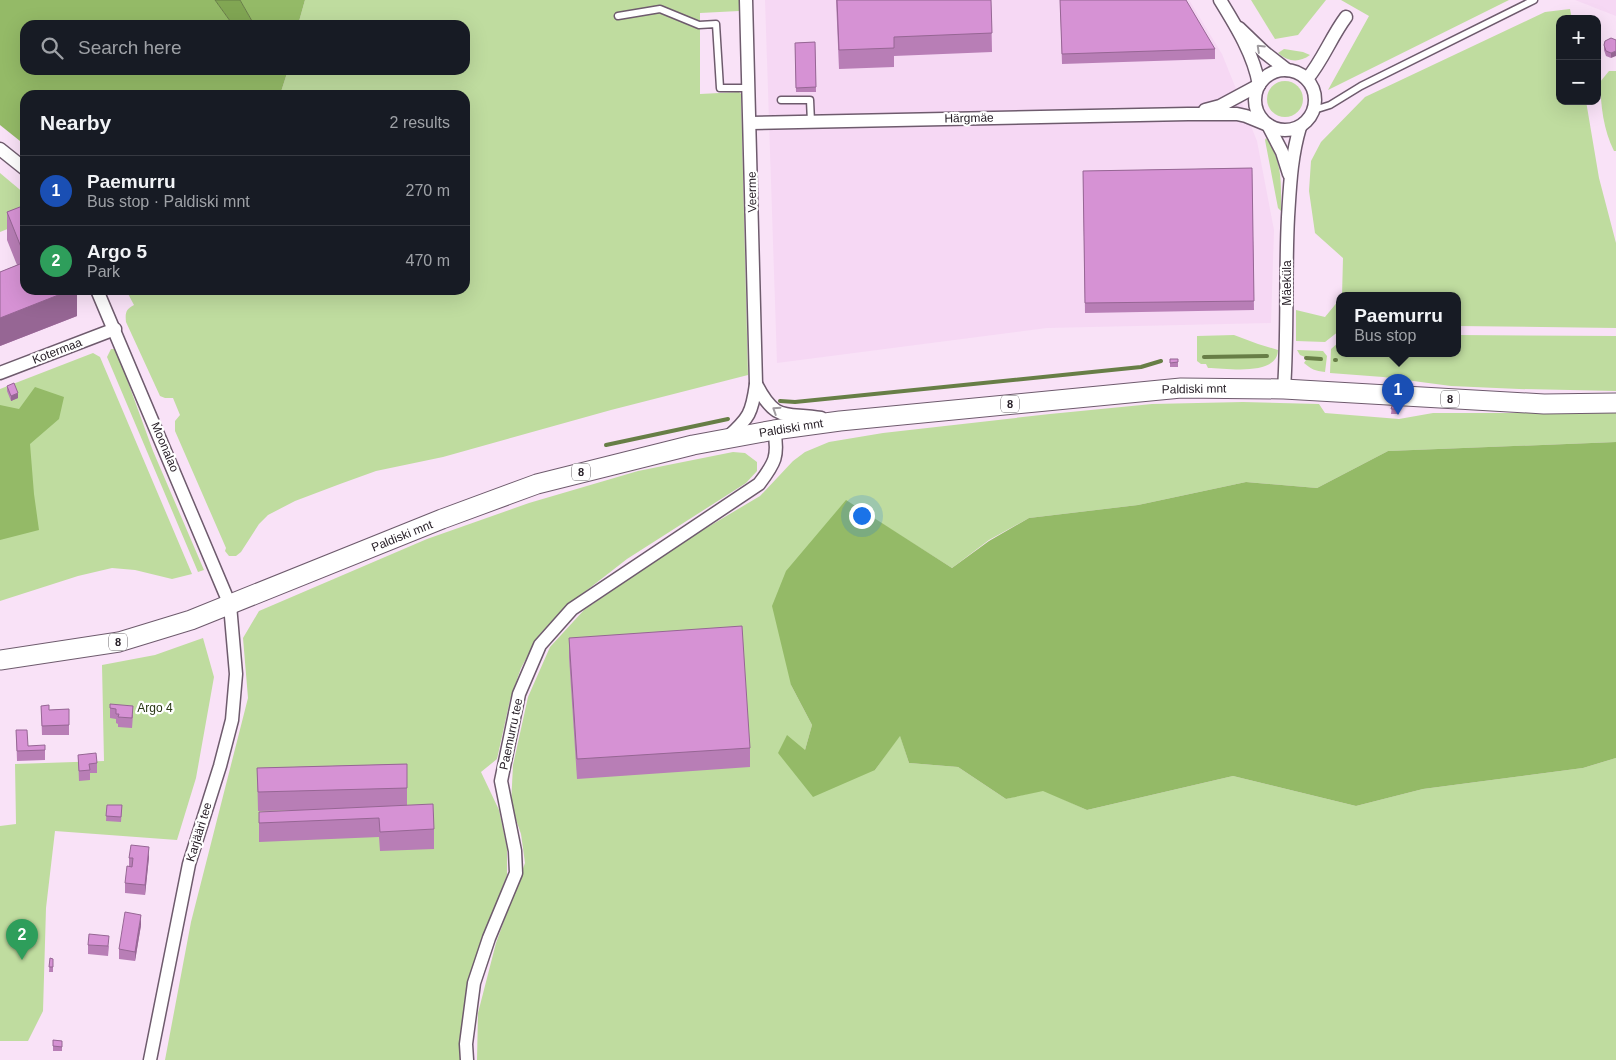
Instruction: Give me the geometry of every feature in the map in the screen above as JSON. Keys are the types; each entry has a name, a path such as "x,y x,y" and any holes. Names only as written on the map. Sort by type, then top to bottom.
{"main road":[{"name":"Paldiski mnt","path":"0,660 119,642 191,620 442,519 537,484 684,447 774,430 840,421 1181,388 1284,389 1544,404 1616,404"}],"street":[{"name":"Veerme","path":"725,440 748,418 754,400 756,384 746,0"},
{"path":"1220,0 1235,25 1257,72 1259,85"},
{"path":"1307,79 1319,64 1334,34 1346,17"},
{"path":"1235,25 1287,70"},
{"path":"1287,70 1298,72 1307,79 1313,88 1316,99 1314,110 1308,120 1300,127 1284,130 1268,125 1260,117 1255,95 1259,85 1271,73 1287,70"},
{"name":"Härgmäe","path":"1188,114 1220,106 1259,85"},
{"name":"Härgmäe","path":"750,123 1237,114 1268,125"},
{"name":"Mäeküla","path":"1268,125 1282,152 1290,176"},
{"name":"Mäeküla","path":"1284,389 1287,346 1286,258 1290,176 1300,127"},
{"path":"0,149 20,165"},
{"name":"Moonalao","path":"99,295 230,605"},
{"name":"Kotermaa","path":"0,373 115,329"},
{"name":"Veerme","path":"756,384 764,400 771,408 781,414 812,416 840,421"},
{"name":"Paemurru tee","path":"467,1060 466,1044 474,983 489,938 516,873 515,851 501,781 519,694 540,645 572,609 759,484 773,467 778,447 774,430"},
{"name":"Karjääri tee","path":"150,1060 188,864 220,766 232,720 236,674 230,605"}],"lane":[{"path":"1314,110 1330,105 1361,86 1534,0"},
{"path":"618,16 660,9 699,25 716,24 720,88 748,88"},
{"path":"781,100 810,100 811,122"}],"shaded area":[{"path":"0,0 215,0 229,20 20,20 20,75 286,75 282,90 20,90 20,141 0,125"},
{"path":"215,0 240,0 251,20 229,20"},
{"path":"240,0 305,0 299,20 251,20"},
{"path":"765,0 1189,0 1222,54 1257,141 1274,230 1271,323 1047,328 777,363"},
{"path":"1575,0 1616,0 1616,16"},
{"path":"35,387 64,397 59,419 30,444 39,530 0,540 0,405 19,409"},
{"path":"1616,442 1616,758 1583,768 1423,789 1356,806 1233,776 1087,810 1043,791 1006,799 958,767 909,763 900,736 875,770 813,797 778,753 787,735 805,750 812,725 791,685 772,606 786,571 846,500 952,568 989,541 1029,518 1138,505 1246,482 1317,488 1388,451"}],"green space":[{"path":"305,0 739,0 739,11 700,13 700,94 739,92 741,94 748,375 611,410 443,457 376,471 295,501 268,515 259,524 241,552 236,556 229,556 225,551 226,548 175,431 175,421 180,415 173,398 160,396 126,322 127,312 134,305 129,295 470,295 470,90 282,90 286,75 470,75 470,20 299,20"},
{"path":"1251,0 1326,0 1298,35 1275,39"},
{"path":"1341,0 1509,0 1328,90 1369,16"},
{"path":"1570,9 1571,15 1556,15 1556,105 1587,105 1599,178 1616,243 1616,328 1461,326 1461,292 1342,292 1343,258 1315,233 1309,191 1311,161 1321,142 1365,97 1545,12"},
{"path":"1284,49 1310,55 1298,60 1290,60 1278,53"},
{"path":"1609,71 1616,71 1616,151 1614,151 1607,134 1603,117 1601,81"},
{"path":"1285,81 1297,87 1303,99 1297,111 1285,117 1273,111 1267,99 1273,87"},
{"path":"1266,138 1276,156 1280,173 1281,211 1278,208"},
{"path":"0,173 20,190 20,224 0,232"},
{"path":"1336,304 1336,333 1325,342 1296,341 1296,310 1325,317"},
{"path":"1234,335 1278,350 1275,359 1260,368 1250,369 1208,368 1206,364 1201,364 1197,361 1197,336"},
{"path":"1461,335 1616,336 1616,391 1451,386 1383,377 1330,373 1331,349 1336,345 1336,357 1461,357"},
{"path":"111,349 116,349 153,451 204,570 198,572 107,357"},
{"path":"1297,350 1323,351 1327,356 1325,372 1311,368 1304,363 1305,357 1300,355"},
{"path":"93,353 100,357 192,574 172,579 135,570 112,568 78,576 0,601 0,389"},
{"path":"1243,402 1319,404 1325,413 1399,419 1433,413 1616,413 1616,442 1388,451 1317,488 1246,482 1138,505 1029,518 989,540 952,568 846,501 791,685 812,725 805,750 778,753 875,770 900,735 909,763 958,767 1006,799 1043,790 1087,810 1233,776 1356,806 1423,789 1583,768 1616,758 1616,1060 477,1060 478,1013 496,943 525,863 521,834 511,805 513,765 528,697 550,647 584,610 681,543 760,496 793,461 805,452 829,442 883,433 1152,404"},
{"path":"733,452 745,453 757,462 757,471 746,483 627,559 564,608 539,635 521,668 510,700 497,759 481,772 499,810 507,848 507,875 471,971 463,1020 461,1060 165,1060 191,922 248,698 243,638 259,611 427,539 529,503 638,471"},
{"name":"Argo 4","path":"203,638 214,677 196,778 177,840 55,831 46,908 43,1011 28,1041 0,1041 0,826 16,824 15,764 104,761 102,665 155,655"}],"building":[{"path":"837,0 991,0 992,33 894,37 894,48 839,50"},
{"path":"1060,0 1186,0 1215,49 1062,54"},
{"path":"1611,38 1616,40 1616,51 1611,53 1606,51 1604,45 1605,41"},
{"path":"815,42 816,87 796,88 795,43"},
{"path":"1252,168 1254,301 1085,303 1083,171"},
{"path":"20,207 20,244 7,212"},
{"path":"20,264 20,295 58,295 0,318 0,272"},
{"path":"1170,359 1178,359 1178,362 1170,363"},
{"path":"14,383 18,393 11,396 7,386"},
{"path":"1392,406 1399,406 1399,409 1391,409"},
{"path":"742,626 750,748 577,759 569,638"},
{"path":"110,704 133,706 132,718 118,717 119,714 116,714 116,709 110,708"},
{"path":"49,705 49,710 69,709 69,725 42,726 41,706"},
{"path":"16,730 27,730 28,746 45,745 45,750 17,751"},
{"path":"96,753 97,763 89,764 90,770 79,771 78,755"},
{"path":"407,764 407,788 258,792 257,768"},
{"path":"433,804 434,829 380,832 379,818 259,823 259,812"},
{"path":"107,805 122,805 121,817 106,816"},
{"path":"131,845 149,847 145,885 125,883 127,866 132,867 133,858 129,858"},
{"path":"125,912 141,915 135,952 119,949"},
{"path":"89,934 109,936 108,946 88,945"},
{"path":"50,958 53,959 53,967 49,967"},
{"path":"53,1040 62,1041 62,1047 53,1046"}],"waterway":[{"path":"1204,357 1267,356"},
{"path":"1306,358 1321,359"},
{"path":"780,401 795,402 1141,367 1161,361"},
{"path":"606,445 728,419"}],"place":[{"name":"Paemurru","path":"1398,415"},
{"name":"Argo 5","path":"22,960"}]}
